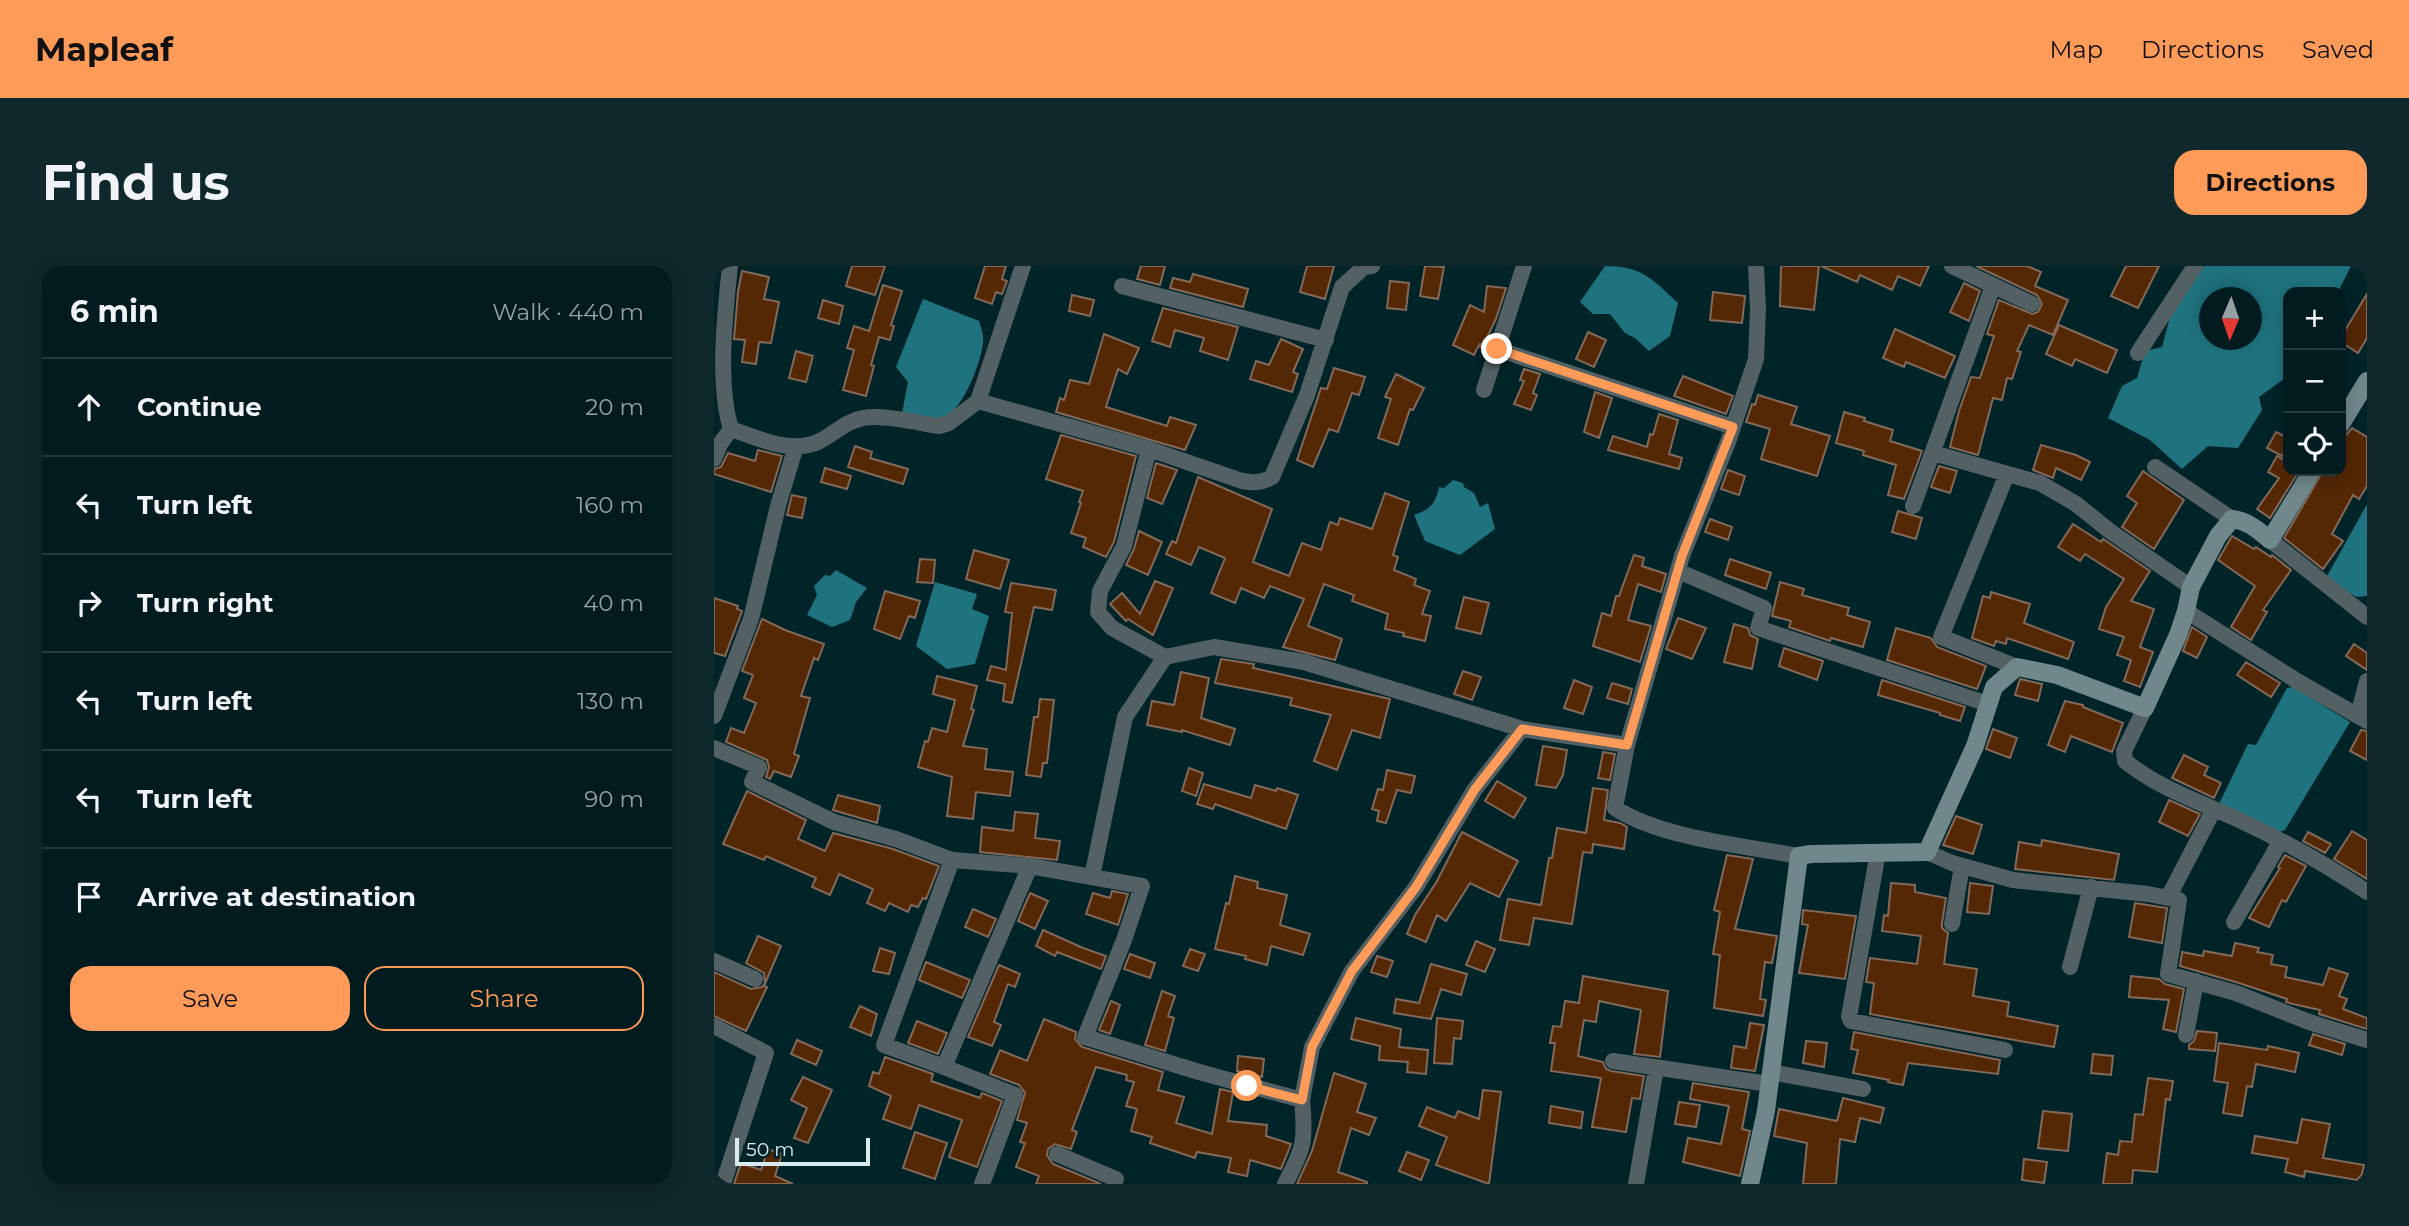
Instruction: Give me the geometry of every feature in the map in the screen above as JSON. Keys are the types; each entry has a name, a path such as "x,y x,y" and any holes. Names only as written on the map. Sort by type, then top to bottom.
{"street":[{"path":"730,266 724,325 725,410 731,429"},
{"path":"731,429 776,444 796,446 818,442 847,423 866,417 939,426 949,423 978,401 1023,266"},
{"path":"978,401 1149,449 1242,481 1254,483 1272,477 1307,396 1342,288 1364,267 1372,266"},
{"path":"1484,390 1524,266"},
{"path":"1756,266 1756,359 1678,570 1627,745 1615,808 1627,816 1683,834 1799,856 1927,852 1962,866 2013,880 2091,887 2179,900 2168,974 2196,981 2367,1040"},
{"path":"1952,266 2032,304"},
{"path":"2138,353 2195,266"},
{"path":"1122,286 1326,340"},
{"path":"1913,506 1993,286"},
{"path":"1497,349 1733,427"},
{"path":"2346,416 2367,381"},
{"path":"714,459 720,444 731,429"},
{"path":"714,716 751,619 778,506 796,446"},
{"path":"1149,449 1124,546 1100,591 1098,612 1112,628 1165,657 1214,647 1304,662 1522,729 1627,745"},
{"path":"1933,453 2040,483 2076,504 2111,532 2191,587"},
{"path":"2155,467 2232,519 2253,526 2367,617"},
{"path":"2007,474 1941,637 2017,667 2057,675 2145,708"},
{"path":"2270,540 2309,476"},
{"path":"2232,519 2218,536 2191,587 2186,611 2124,751 2125,761 2144,777 2280,842 2348,878 2367,892"},
{"path":"1678,570 1764,608 1758,628 1988,704"},
{"path":"2186,611 2362,719 2367,681"},
{"path":"1091,877 1125,717 1165,657"},
{"path":"1927,852 1975,746 1994,687 2017,667"},
{"path":"1285,1184 1301,1153 1305,1131 1302,1100 1312,1047 1352,971 1416,887 1475,789 1522,729"},
{"path":"714,748 759,766 752,782 834,822 896,839 952,860 1030,866 1142,886 1124,940 1085,1037 1211,1076 1302,1100"},
{"path":"2168,898 2214,809"},
{"path":"2234,922 2280,842"},
{"path":"1878,852 1849,1017 1851,1021 2005,1049"},
{"path":"1750,1184 1766,1111 1799,856"},
{"path":"952,860 884,1045 1015,1095 982,1184"},
{"path":"944,1067 1030,866"},
{"path":"1952,924 1962,866"},
{"path":"2070,967 2091,887"},
{"path":"714,961 755,979"},
{"path":"2186,1035 2196,981"},
{"path":"714,1026 766,1053 723,1184"},
{"path":"1613,1061 1656,1068 1863,1089"},
{"path":"1636,1184 1656,1068"},
{"path":"1057,1154 1115,1179 1113,1184"}],"water":[{"path":"1605,266 1638,271 1678,303 1670,336 1649,351 1625,333 1610,314 1593,314 1580,302"},
{"path":"2204,266 2351,266 2340,287 2283,287 2283,380 2259,397 2262,410 2238,448 2208,446 2182,469 2150,440 2108,418 2122,386 2137,378 2145,351 2162,347 2173,306"},
{"path":"923,299 979,321 983,335 982,351 965,394 953,411 941,418 902,413 908,382 896,367"},
{"path":"1453,480 1463,483 1464,487 1474,493 1480,507 1488,503 1495,529 1460,555 1425,541 1414,515 1434,502 1439,487 1444,488"},
{"path":"2367,504 2367,596 2357,597 2325,580"},
{"path":"836,570 867,588 856,602 850,620 832,627 807,615 817,595 814,586 825,575 830,576"},
{"path":"935,582 977,594 972,609 989,616 975,664 947,669 916,646"},
{"path":"2293,687 2350,722 2285,830 2275,834 2219,804 2248,744 2256,745 2287,688"}],"building":[{"path":"852,266 885,266 875,295 846,286"},
{"path":"985,266 1006,266 1002,279 1007,281 1002,294 996,292 992,304 975,298"},
{"path":"1141,266 1165,266 1160,285 1137,279"},
{"path":"1307,266 1334,266 1325,299 1300,292"},
{"path":"1425,266 1444,267 1438,299 1420,296"},
{"path":"1781,266 1819,266 1814,310 1780,306"},
{"path":"1821,266 1929,266 1920,286 1898,276 1892,290 1860,275 1857,282"},
{"path":"1976,266 2027,266 2041,272 2035,286 2068,300 2053,335 2029,325 2017,351 2021,352 2012,379 2007,378 2002,400 1993,398 1978,455 1950,447 1971,377 1980,378 1994,336 1987,334 1999,300 2032,314 2038,312 2042,304 2037,295"},
{"path":"2126,266 2159,266 2138,308 2111,296"},
{"path":"742,271 769,277 764,299 779,302 771,343 759,342 756,364 742,362 745,340 734,339"},
{"path":"1193,274 1248,289 1243,307 1170,288 1173,278 1190,282"},
{"path":"1390,281 1409,283 1406,310 1387,308"},
{"path":"1964,283 1980,291 1969,321 1950,312"},
{"path":"883,285 902,291 891,325 894,326 890,340 879,337 866,396 843,390 854,350 847,348 854,326 869,331"},
{"path":"1487,286 1506,288 1496,319 1482,348 1480,343 1474,355 1453,345 1470,305 1484,312"},
{"path":"1713,292 1745,296 1742,323 1710,320"},
{"path":"2367,294 2367,338 2358,353 2346,345 2346,329"},
{"path":"1072,295 1094,300 1090,316 1069,311"},
{"path":"823,300 843,306 839,324 818,318"},
{"path":"1163,308 1238,327 1228,360 1200,351 1204,338 1175,330 1170,347 1152,341"},
{"path":"2059,325 2117,350 2107,373 2075,359 2072,366 2046,354"},
{"path":"1895,329 1955,356 1945,378 1906,362 1904,367 1883,358"},
{"path":"1588,332 1606,340 1594,367 1576,359"},
{"path":"1104,334 1139,348 1127,374 1118,369 1106,407 1167,426 1170,417 1196,425 1185,450 1056,412 1060,398 1064,400 1070,380 1089,384"},
{"path":"1281,339 1303,349 1293,372 1298,374 1292,392 1250,379 1256,361 1269,365"},
{"path":"796,351 813,356 806,382 789,378"},
{"path":"1334,368 1365,377 1359,395 1352,393 1338,432 1329,429 1313,467 1297,460 1321,388 1327,389"},
{"path":"1524,369 1540,374 1533,393 1537,395 1531,410 1514,404 1524,381 1520,380"},
{"path":"1396,374 1424,388 1413,410 1410,409 1398,445 1378,438 1391,399 1385,397"},
{"path":"1683,376 1733,396 1726,414 1674,396"},
{"path":"1595,392 1612,398 1599,438 1584,432"},
{"path":"1758,395 1797,407 1791,424 1830,436 1817,476 1761,459 1770,429 1746,422"},
{"path":"1844,412 1893,430 1890,441 1922,451 1904,499 1888,495 1896,465 1863,455 1864,451 1836,443"},
{"path":"1659,414 1678,420 1669,454 1682,458 1679,469 1608,450 1613,436 1647,447"},
{"path":"2352,428 2367,437 2367,486 2359,499 2353,495 2332,534 2343,541 2323,569 2284,538 2320,476 2346,476 2347,434"},
{"path":"2276,432 2283,436 2282,456 2267,448"},
{"path":"1061,435 1136,456 1114,542 1106,557 1083,547 1086,538 1071,533 1083,491 1046,479"},
{"path":"2041,445 2090,462 2081,480 2056,468 2053,478 2033,470"},
{"path":"855,446 872,452 870,458 908,469 903,484 848,467"},
{"path":"758,450 782,456 771,492 714,474 714,469 721,467 728,453 755,461"},
{"path":"2277,456 2283,459 2283,476 2296,476 2270,518 2257,509 2279,478 2268,472"},
{"path":"1156,463 1177,470 1162,504 1147,498"},
{"path":"1939,466 1957,471 1950,493 1931,487"},
{"path":"825,468 851,476 847,489 821,482"},
{"path":"1728,470 1745,476 1739,495 1721,489"},
{"path":"2143,471 2184,500 2154,549 2122,527 2137,503 2127,496"},
{"path":"1198,477 1272,509 1253,562 1289,576 1302,543 1321,550 1330,522 1338,525 1340,518 1372,529 1385,493 1409,502 1393,555 1398,557 1394,570 1416,579 1414,585 1430,591 1422,614 1431,616 1425,641 1385,629 1388,614 1352,601 1354,595 1324,584 1308,626 1342,639 1335,660 1283,647 1304,599 1270,586 1264,598 1241,588 1235,603 1211,593 1225,558 1199,547 1191,565 1166,554 1172,541 1176,543"},
{"path":"792,495 806,498 802,518 787,515"},
{"path":"1898,511 1922,518 1916,539 1892,532"},
{"path":"1710,519 1732,527 1728,540 1705,532"},
{"path":"2073,524 2101,542 2103,539 2150,571 2131,601 2154,609 2140,647 2153,652 2140,687 2124,681 2131,660 2117,655 2124,637 2099,629 2106,607 2124,579 2085,554 2080,561 2058,547"},
{"path":"1139,531 1162,542 1148,575 1126,565"},
{"path":"2232,536 2254,549 2256,547 2271,557 2272,555 2291,570 2263,610 2267,612 2251,640 2231,627 2255,586 2218,560"},
{"path":"974,550 1009,560 1000,589 966,579"},
{"path":"1634,555 1644,558 1642,566 1666,574 1661,592 1638,584 1628,620 1651,626 1640,662 1593,646 1602,613 1611,616 1616,596 1619,596"},
{"path":"920,559 935,560 933,583 917,582"},
{"path":"1730,559 1771,573 1766,589 1725,575"},
{"path":"1155,581 1173,588 1153,635 1128,619 1126,621 1110,604 1122,593 1140,614"},
{"path":"1780,582 1804,589 1802,595 1849,608 1847,615 1870,622 1863,647 1831,638 1830,641 1789,627 1791,621 1772,616"},
{"path":"1011,583 1056,590 1052,610 1034,607 1012,703 1003,701 1005,684 987,680 991,666 1006,670 1012,613 1005,612"},
{"path":"885,591 920,601 915,618 909,616 900,639 874,629"},
{"path":"1991,592 2030,604 2024,623 2074,642 2068,659 2007,638 2006,644 1996,641 1994,646 1972,638 1983,596 1990,598"},
{"path":"1464,597 1489,603 1481,634 1456,628"},
{"path":"714,598 738,606 737,609 742,611 725,656 714,653"},
{"path":"1678,618 1706,628 1692,659 1666,649"},
{"path":"762,619 824,644 818,660 814,658 801,696 810,698 794,754 799,756 791,777 774,771 770,779 766,777 769,767 767,760 726,742 731,728 744,733 756,703 744,698 753,675 742,671"},
{"path":"1734,624 1748,628 1750,635 1758,639 1752,669 1724,662"},
{"path":"2192,627 2207,637 2197,658 2183,651"},
{"path":"1896,628 1931,638 1937,647 1986,666 1977,689 1887,660"},
{"path":"2354,644 2367,653 2367,670 2346,656"},
{"path":"1784,648 1823,661 1817,680 1779,666"},
{"path":"1221,659 1254,664 1253,668 1390,699 1380,738 1352,730 1337,770 1314,761 1331,715 1290,705 1292,698 1215,683"},
{"path":"2246,662 2280,683 2271,697 2237,675"},
{"path":"1463,671 1481,677 1472,700 1454,694"},
{"path":"1181,672 1209,678 1201,718 1235,729 1230,745 1182,730 1147,725 1152,701 1174,705"},
{"path":"937,676 977,686 971,709 974,710 963,746 987,749 985,769 1013,772 1010,796 976,792 973,819 947,816 952,777 918,767 925,741 928,742 932,728 947,732 955,700 933,694"},
{"path":"2020,679 2042,684 2038,701 2015,695"},
{"path":"1574,680 1592,687 1583,714 1564,708"},
{"path":"1882,680 1965,707 1960,721 1878,695"},
{"path":"1612,683 1632,689 1628,704 1607,698"},
{"path":"1040,699 1054,700 1047,763 1043,763 1041,777 1026,775 1034,717 1038,717"},
{"path":"2065,701 2083,705 2123,723 2112,752 2071,736 2065,752 2048,745"},
{"path":"1993,729 2017,738 2010,758 1986,749"},
{"path":"2361,730 2367,731 2367,760 2350,751"},
{"path":"1543,746 1567,750 1563,775 1556,788 1536,785"},
{"path":"1603,752 1615,754 1610,780 1598,778"},
{"path":"2184,755 2208,767 2204,775 2221,783 2214,798 2172,778"},
{"path":"1189,768 1203,773 1196,796 1182,791"},
{"path":"1387,770 1415,776 1411,793 1397,790 1386,823 1377,821 1379,811 1372,809 1378,789 1383,790"},
{"path":"1497,781 1526,798 1514,818 1485,801"},
{"path":"1204,784 1251,798 1255,785 1298,795 1286,829 1215,804 1213,809 1197,804"},
{"path":"1593,788 1608,790 1604,820 1627,827 1624,849 1593,844 1592,853 1583,852 1572,924 1534,918 1529,945 1500,940 1508,899 1541,905 1557,828 1586,833"},
{"path":"747,791 806,820 798,839 825,851 833,833 893,849 939,866 926,899 923,898 918,907 911,905 908,912 889,903 885,911 867,903 873,889 839,874 830,895 812,887 816,878 766,856 764,860 723,844"},
{"path":"838,795 880,806 877,823 833,810"},
{"path":"2169,800 2200,814 2188,836 2159,822"},
{"path":"1015,812 1038,814 1035,838 1060,841 1057,860 980,852 982,827 1013,831"},
{"path":"1956,816 1982,825 1973,854 1943,845"},
{"path":"2352,831 2367,840 2367,879 2334,859"},
{"path":"1462,832 1518,861 1499,897 1470,883 1446,921 1437,915 1426,942 1407,934 1415,915 1437,881"},
{"path":"2308,832 2331,844 2325,853 2303,841"},
{"path":"2042,840 2119,854 2114,880 2015,869 2019,842 2041,846"},
{"path":"1727,855 1753,859 1735,929 1777,936 1772,963 1765,962 1760,999 1766,1000 1763,1016 1714,1008 1720,955 1713,954 1720,912 1714,910"},
{"path":"2285,855 2306,866 2286,902 2282,900 2269,927 2249,918 2280,868 2278,867"},
{"path":"1235,876 1258,882 1257,888 1287,895 1280,925 1310,934 1303,955 1271,946 1267,965 1245,959 1246,956 1215,949"},
{"path":"1891,883 1915,885 1915,892 1946,898 1942,923 1942,928 1948,933 1944,964 1977,969 1973,996 2009,1002 2007,1016 2058,1026 2054,1047 1870,1014 1874,983 1866,982 1870,958 1917,964 1921,936 1882,931 1884,915 1888,916"},
{"path":"1970,883 1993,886 1989,914 1967,912"},
{"path":"1112,891 1128,894 1118,925 1086,914 1093,893 1110,898"},
{"path":"1030,893 1048,901 1035,929 1018,921"},
{"path":"2135,903 2167,908 2162,943 2129,937"},
{"path":"973,909 996,919 988,937 965,927"},
{"path":"1803,910 1856,916 1845,979 1799,973 1808,925 1802,924"},
{"path":"1043,930 1106,956 1101,969 1057,952 1055,956 1036,946"},
{"path":"758,936 781,946 764,986 767,987 746,1031 714,1016 714,972 751,989 762,987 765,983 764,973 746,963"},
{"path":"1476,941 1495,949 1485,972 1466,965"},
{"path":"2235,943 2259,948 2257,952 2273,955 2271,964 2287,967 2285,977 2323,985 2329,968 2348,974 2339,996 2347,999 2343,1009 2367,1018 2367,1029 2319,1014 2320,1010 2286,1002 2287,999 2180,966 2182,952 2203,956 2204,951 2232,956"},
{"path":"880,948 895,953 889,974 873,971"},
{"path":"1190,949 1205,954 1198,971 1183,966"},
{"path":"1130,954 1155,963 1150,978 1124,969"},
{"path":"1377,956 1393,961 1387,977 1371,972"},
{"path":"926,962 970,980 962,998 919,980"},
{"path":"1431,964 1467,974 1461,995 1441,989 1431,1019 1394,1013 1396,999 1419,1003"},
{"path":"999,965 1020,974 1015,987 1008,984 994,1022 1001,1025 992,1046 968,1037"},
{"path":"1583,976 1668,991 1660,1057 1634,1054 1641,1010 1599,1001 1596,1022 1584,1020 1578,1056 1603,1062 1606,1069 1611,1071 1644,1076 1640,1099 1632,1098 1626,1132 1592,1127 1601,1078 1551,1071 1555,1043 1550,1043 1553,1026 1561,1027 1565,1001 1579,1003"},
{"path":"2131,976 2159,979 2165,984 2184,989 2176,1032 2163,1029 2169,1000 2129,997"},
{"path":"1162,991 1175,996 1168,1016 1174,1018 1165,1051 1145,1045"},
{"path":"1111,1001 1120,1005 1110,1034 1099,1030"},
{"path":"860,1006 877,1014 871,1036 850,1027"},
{"path":"1356,1018 1401,1029 1399,1047 1428,1050 1426,1074 1407,1072 1408,1062 1379,1060 1380,1046 1351,1039"},
{"path":"1437,1018 1463,1021 1461,1039 1454,1038 1452,1064 1434,1063"},
{"path":"1044,1019 1076,1032 1075,1039 1082,1047 1163,1072 1158,1090 1184,1097 1176,1123 1212,1134 1220,1089 1233,1092 1228,1121 1267,1125 1266,1136 1291,1144 1281,1169 1250,1160 1247,1176 1228,1172 1231,1158 1197,1152 1195,1158 1150,1143 1152,1137 1131,1131 1137,1109 1126,1106 1134,1082 1126,1080 1127,1075 1096,1067 1072,1130 1077,1132 1071,1149 1055,1144 1048,1149 1047,1155 1053,1164 1101,1184 1036,1184 1039,1176 1016,1167 1025,1143 1020,1142 1027,1123 1017,1120 1025,1093 1019,1085 990,1074 1000,1050 1027,1061"},
{"path":"917,1021 947,1033 938,1054 908,1043"},
{"path":"1750,1023 1764,1025 1755,1071 1731,1068 1734,1046 1746,1048"},
{"path":"2197,1031 2217,1033 2215,1051 2189,1049"},
{"path":"1854,1032 2000,1060 1998,1074 1908,1063 1903,1085 1853,1073 1858,1050 1851,1049"},
{"path":"2313,1034 2345,1044 2342,1055 2309,1045"},
{"path":"797,1040 822,1051 816,1065 791,1054"},
{"path":"1806,1041 1827,1043 1824,1067 1803,1063"},
{"path":"2219,1043 2267,1050 2268,1046 2299,1053 2295,1072 2256,1064 2252,1087 2247,1086 2242,1116 2223,1113 2228,1083 2214,1081"},
{"path":"2093,1054 2113,1056 2111,1075 2091,1073"},
{"path":"1238,1056 1264,1059 1262,1077 1237,1071"},
{"path":"885,1057 933,1074 931,1081 980,1098 982,1093 1002,1101 977,1167 949,1157 962,1120 919,1105 911,1129 883,1119 891,1096 869,1086 873,1072 879,1074"},
{"path":"1334,1073 1366,1084 1357,1112 1376,1118 1369,1135 1351,1128 1338,1172 1367,1184 1297,1184 1312,1151"},
{"path":"803,1077 832,1090 808,1143 794,1138 807,1108 791,1100"},
{"path":"2148,1078 2173,1081 2170,1100 2166,1099 2157,1172 2133,1170 2132,1184 2103,1184 2107,1153 2118,1155 2120,1141 2132,1142 2135,1114 2143,1115"},
{"path":"1693,1083 1749,1092 1742,1129 1750,1131 1740,1176 1683,1162 1688,1138 1721,1144 1729,1106 1690,1099"},
{"path":"1483,1090 1501,1092 1489,1184 1436,1165 1447,1137 1419,1126 1427,1107 1455,1118 1458,1111 1479,1119"},
{"path":"1843,1098 1884,1108 1880,1123 1860,1118 1855,1142 1840,1139 1836,1184 1803,1184 1807,1143 1774,1136 1779,1109 1837,1121"},
{"path":"1679,1102 1700,1105 1696,1127 1675,1124"},
{"path":"1551,1106 1583,1112 1581,1128 1549,1123"},
{"path":"2043,1111 2072,1114 2068,1151 2038,1148"},
{"path":"2302,1119 2330,1124 2323,1158 2364,1165 2357,1180 2305,1171 2304,1177 2285,1172 2288,1159 2252,1153 2255,1136 2297,1143"},
{"path":"915,1132 947,1143 935,1179 903,1168"},
{"path":"768,1149 782,1154 775,1176 793,1184 734,1184 741,1163 761,1170"},
{"path":"1407,1152 1429,1160 1421,1180 1399,1171"},
{"path":"2024,1159 2047,1162 2044,1183 2022,1180"}],"route":[{"path":"1247,1086 1302,1100 1312,1047 1352,971 1416,887 1475,789 1522,729 1627,745 1682,556 1733,427 1497,349"}]}
